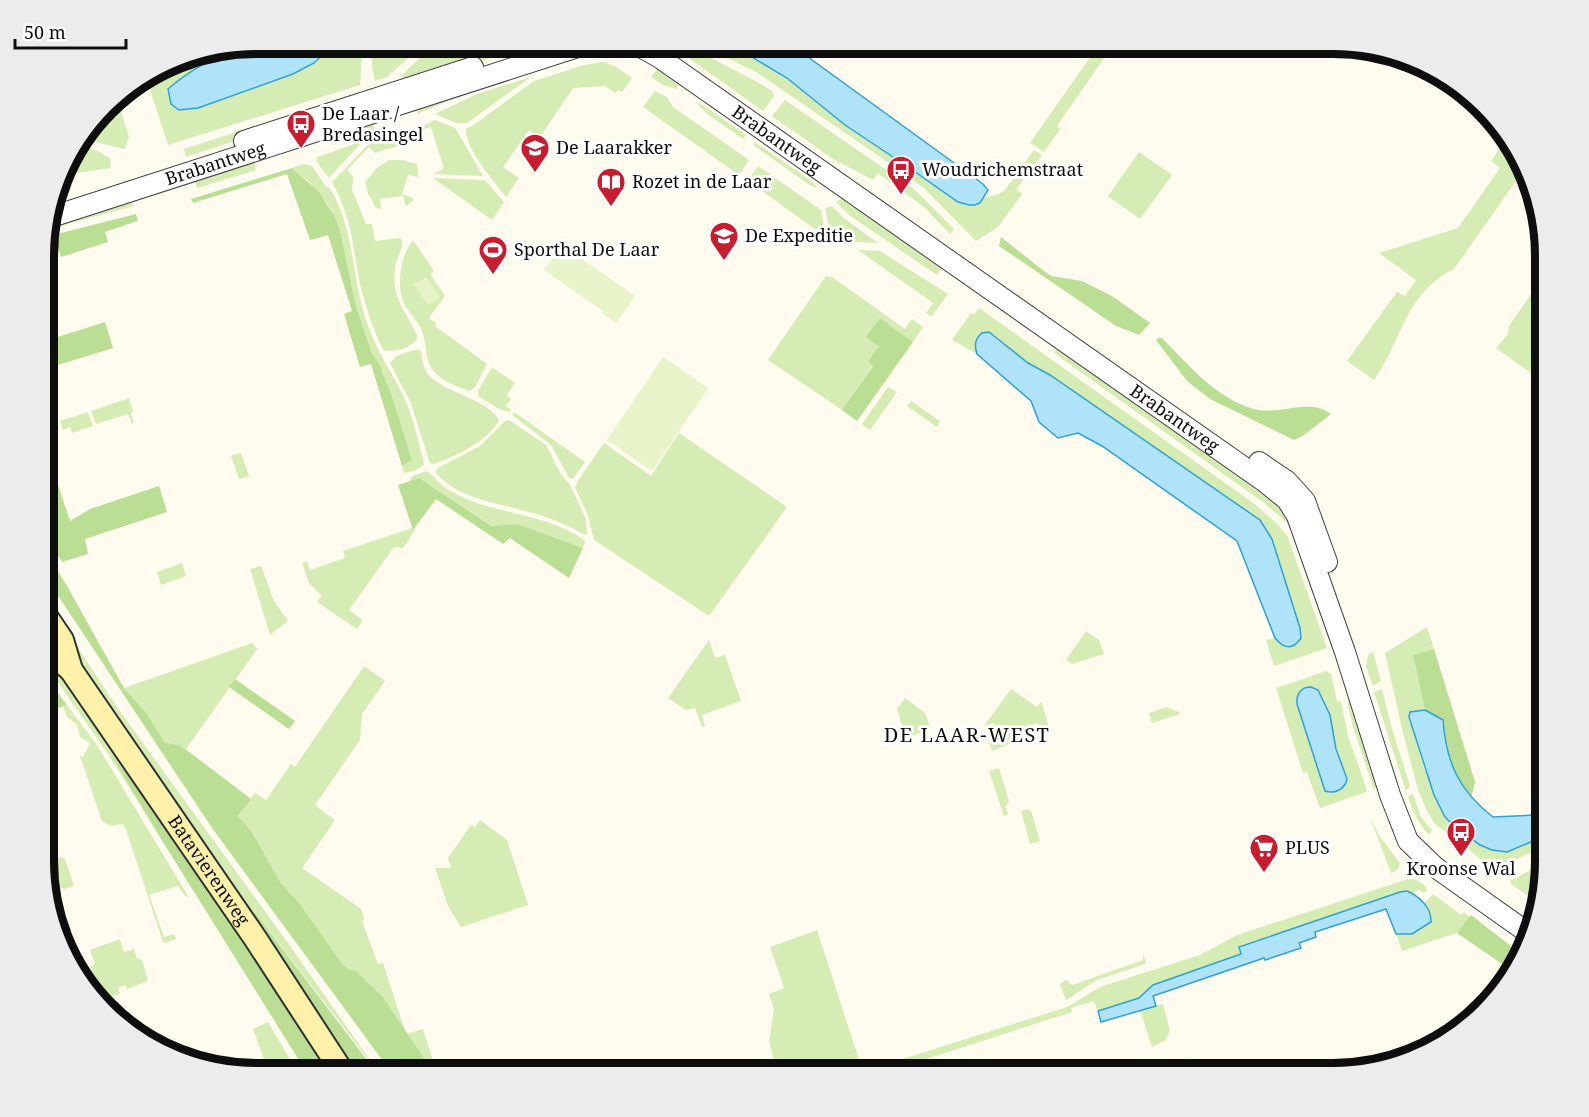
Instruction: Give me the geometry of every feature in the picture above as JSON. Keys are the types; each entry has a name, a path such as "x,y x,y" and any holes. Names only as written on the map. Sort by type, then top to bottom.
{"main road":[{"name":"Batavierenweg","path":"54,628 62,640 71,670"},
{"name":"Batavierenweg","path":"54,655 71,670 255,939 336,1063"}],"street":[{"name":"Brabantweg","path":"62,201 515,54"},
{"name":"Brabantweg","path":"59,214 556,54"},
{"name":"Brabantweg","path":"653,54 1265,482 1287,500 1297,516 1321,583 1390,795 1408,841 1435,867 1523,929"},
{"name":"Brabantweg","path":"674,54 1287,481 1305,501 1315,524 1402,795 1418,836 1427,845 1527,917"}],"green space":[{"path":"324,54 362,54 360,85 168,145 149,85 155,81 179,69 220,57 195,69 169,89 179,110 198,108 293,74 314,63"},
{"path":"372,54 413,54 387,77 375,81"},
{"path":"424,54 503,54 406,85 402,75"},
{"path":"571,54 582,54 472,91 417,114 418,106"},
{"path":"683,54 702,54 772,91 774,96 763,111"},
{"path":"719,54 747,54 787,78 958,202 996,195 1004,191 1034,150 1042,155 1016,189 1022,194 998,227 976,241 924,188 756,72"},
{"path":"1092,54 1102,54 1104,58 1057,126 1060,129 1044,152 1030,143"},
{"path":"603,62 615,66 632,78 622,92 618,90 615,93 605,86 573,88 540,137 529,130 503,167 519,178 506,197 475,155 466,129 534,81 584,65"},
{"path":"661,64 678,81 677,89 663,85 651,77"},
{"path":"531,77 467,123 456,123 435,114 477,94"},
{"path":"655,91 667,97 673,107 749,160 739,175 643,107"},
{"path":"359,92 362,99 186,157 184,149"},
{"path":"785,100 914,189 954,229 950,234 924,207 878,173 873,180 833,159 772,116"},
{"path":"696,102 746,135 743,139 706,113"},
{"path":"120,107 129,137 125,149 91,141"},
{"path":"371,118 375,131 333,145 329,138"},
{"path":"435,120 455,128 483,176 433,174 444,169 431,127 422,130 421,127"},
{"path":"407,131 407,141 404,143 375,153 369,147 347,170 353,176 352,190 366,224 372,224 375,241 399,238 402,240 395,268 395,289 418,338 407,347 387,351 383,350 370,318 360,284 348,220 332,182 368,145"},
{"path":"363,141 329,178 316,161 317,157"},
{"path":"755,142 818,188 811,186 753,145"},
{"path":"1502,146 1519,177 1454,269 1424,291 1414,304 1374,380 1347,361 1397,292 1405,296 1416,280 1379,253 1458,228 1500,168 1491,161"},
{"path":"86,147 110,158 111,168 71,175"},
{"path":"1139,152 1172,175 1140,219 1108,196"},
{"path":"389,160 402,160 417,164 418,177 408,175 402,194 413,198 413,201 406,206 403,196 380,199 381,209 376,208 365,182 376,169"},
{"path":"254,163 256,170 197,188 193,176"},
{"path":"304,164 312,166 326,187 329,187 344,219 367,323 402,393 414,425 424,465 414,471 404,473 402,466 412,460 392,396 380,366 371,351 356,306 340,230 334,215 310,183 292,168"},
{"path":"758,166 821,210 826,237 748,181"},
{"path":"292,168 319,192 334,215 340,230 356,306 371,351 380,366 392,396 412,460 402,466 371,364 360,367 344,314 352,311 328,235 310,240 287,174 193,203 191,199"},
{"path":"433,178 485,180 504,202 492,220"},
{"path":"130,197 133,206 56,227 58,221"},
{"path":"845,197 946,263 937,275 849,215 836,202"},
{"path":"832,206 845,219 878,243 843,241 830,232 825,208"},
{"path":"136,214 138,221 105,232 108,242 61,257 58,248 55,249 56,234"},
{"path":"1001,237 1051,276 1082,281 1112,296 1150,323 1139,335 1116,326 999,246"},
{"path":"413,240 434,271 430,274 445,296 429,318 436,323 435,326 487,364 475,387 470,391 446,381 432,368 421,328 403,300 400,273 405,255"},
{"path":"562,245 635,296 616,323 602,313 603,311 544,270"},
{"path":"858,250 880,251 948,294 932,316 926,313 933,303"},
{"path":"826,276 832,277 905,329 912,319 923,327 913,342 880,318 879,346 868,361 873,365 842,410 768,360"},
{"path":"426,277 440,297 428,305 414,285"},
{"path":"1535,288 1535,376 1496,348 1508,334 1509,326"},
{"path":"979,308 1256,505 1277,524 1287,535 1327,648 1274,666 1266,640 1275,638 1288,647 1294,646 1300,628 1268,531 1260,520 1050,375 1028,363 993,334 975,347 977,354 952,340 971,313 974,315"},
{"path":"880,318 913,342 857,421 842,410 873,366 868,361 879,346 866,337"},
{"path":"105,322 113,348 54,366 54,338"},
{"path":"1162,338 1215,389 1240,404 1264,411 1313,407 1331,414 1294,440 1210,399 1187,381 1156,340"},
{"path":"417,349 421,351 426,372 435,381 477,401 494,413 499,421 486,436 470,448 433,464 430,463 411,403 390,363 396,356"},
{"path":"1057,349 1278,497 1293,532 1286,522 1264,503 1054,353"},
{"path":"663,357 708,388 652,471 607,440"},
{"path":"492,367 515,383 507,395 511,399 506,406 511,410 510,412 501,410 478,396 478,391"},
{"path":"888,387 897,392 870,430 862,424"},
{"path":"129,398 134,423 132,424 128,414 96,424 91,411"},
{"path":"911,401 940,421 937,427 907,406"},
{"path":"88,412 93,426 72,433 70,427 63,430 60,421"},
{"path":"514,412 585,462 573,479 569,478 551,445 512,415"},
{"path":"509,420 546,445 561,474 570,485 586,519 587,534 540,515 468,495 456,489 435,472 438,468 480,446 505,421"},
{"path":"679,433 787,507 709,616 594,540 587,513 575,488 604,443 651,476"},
{"path":"241,453 249,476 239,479 231,456"},
{"path":"427,471 448,490 468,500 569,531 584,540 583,548 518,524 493,526 419,478 410,481 412,476"},
{"path":"54,473 70,521 90,509 159,486 167,512 85,539 88,554 62,562 54,549"},
{"path":"419,478 492,526 518,524 583,548 569,578 510,538 503,544 436,499 413,530 398,485"},
{"path":"412,528 415,530 403,548 394,547 349,610 363,620 357,629 317,602 322,596 309,583 302,563 307,561 310,570 345,558 343,551"},
{"path":"182,563 186,576 161,585 157,572"},
{"path":"54,565 124,688 147,714 165,743 180,745 251,799 238,816 252,832 280,882 300,904 343,965 349,970 356,971 383,997 427,1063 384,1063 212,828 54,590"},
{"path":"261,566 274,601 288,621 270,635 250,569"},
{"path":"54,612 119,710 372,1063 236,888 224,878 125,732 54,621"},
{"path":"1427,627 1434,649 1413,655 1425,710 1410,712 1409,717 1424,768 1445,817 1480,845 1535,834 1535,851 1501,866 1490,868 1435,824 1418,790 1385,653"},
{"path":"1086,631 1099,640 1104,654 1072,664 1066,660"},
{"path":"709,640 715,658 725,655 741,701 702,715 705,726 702,727 695,708 686,710 668,698"},
{"path":"252,643 257,649 186,749 180,745 165,744 147,714 124,688"},
{"path":"1434,649 1475,782 1471,799 1459,781 1451,762 1443,720 1425,710 1413,655"},
{"path":"1373,652 1381,681 1373,686 1366,666 1368,655"},
{"path":"364,666 385,681 362,714 360,740 315,805 335,820 302,868 361,909 364,918 362,921 378,964 383,963 404,1029 383,997 356,971 349,971 343,965 300,904 280,882 252,832 238,816 255,793 266,800 291,764 295,767"},
{"path":"54,668 168,827 115,759 160,837 108,754 54,677"},
{"path":"1326,671 1331,674 1337,701 1341,702 1348,736 1366,792 1320,808 1307,772 1303,773 1276,688","holes":["1303,688 1318,690 1330,715 1336,749 1347,779 1340,790 1337,790 1296,698"]},
{"path":"235,679 295,721 289,729 229,687"},
{"path":"54,688 67,705 54,709"},
{"path":"1011,689 1037,707 1041,702 1050,730 1041,733 1038,723 1016,730 1019,740 992,751 989,743 999,739 994,723 984,726"},
{"path":"1382,689 1410,786 1406,791 1374,692"},
{"path":"905,698 925,713 931,729 906,738 897,709"},
{"path":"1354,699 1379,780 1374,790 1347,702"},
{"path":"67,705 97,745 188,896 186,897 178,886 149,895 164,937 174,934 176,939 163,942 125,827 122,824 110,826 102,821 80,756 83,757 90,743 80,737 77,725 67,717 63,706"},
{"path":"1166,707 1180,714 1152,723 1149,713"},
{"path":"111,754 168,827 327,1063 301,1063 161,839"},
{"path":"999,768 1009,801 1005,807 1008,814 1004,816 989,771"},
{"path":"1413,794 1421,817 1432,830 1429,835 1411,807 1408,796"},
{"path":"1027,809 1031,811 1040,841 1030,844 1021,811"},
{"path":"1370,817 1380,837 1400,863 1397,870 1391,873"},
{"path":"480,820 507,840 528,905 461,927 448,906 435,868 451,868 448,858 471,825 475,827"},
{"path":"61,857 65,859 74,886 65,889 56,886 54,859"},
{"path":"1535,868 1531,898 1510,883 1511,880"},
{"path":"223,877 236,888 369,1063 348,1063"},
{"path":"1408,879 1420,882 1427,891 1423,893 1420,890 1412,893 1400,892 1239,946 1242,954 1153,985 1139,998 1098,1011 1094,1001 1071,1008 1072,1012 914,1063 890,1063 1067,1007 1100,987 1200,955 1237,935"},
{"path":"1433,894 1461,915 1464,912 1470,917 1457,933 1402,951 1396,934 1408,934 1422,929 1432,916 1424,903"},
{"path":"1471,915 1515,949 1505,966 1457,933"},
{"path":"817,930 859,1060 850,1063 795,1063 793,1059 791,1063 774,1063 769,1041 774,1009 769,994 784,988 770,947"},
{"path":"120,939 124,952 134,949 137,958 142,960 148,981 127,989 126,985 118,988 120,994 108,998 92,978 90,967 95,964 90,950"},
{"path":"1143,954 1145,964 1097,980 1066,1000 1060,985 1062,982 1067,980 1072,985 1143,960"},
{"path":"1163,1004 1170,1031 1165,1041 1152,1047 1140,1010"},
{"path":"268,1022 292,1063 273,1063 272,1060 265,1062 253,1029"},
{"path":"423,1029 434,1063 427,1063 408,1034"},
{"path":"1192,1058 1194,1063 1178,1063"}],"water":[{"path":"256,54 323,54 314,63 293,74 198,108 179,110 171,104 168,89 209,61 229,56"},
{"path":"747,54 804,54 983,184 988,190 980,203 975,205 958,202 845,125 787,78"},
{"path":"989,332 1028,363 1050,375 1260,520 1272,539 1300,628 1301,638 1295,645 1285,646 1275,638 1237,541 1102,446 1078,433 1058,438 1039,422 1031,401 977,354 975,345 977,340 982,333"},
{"path":"1311,687 1318,690 1330,715 1336,749 1347,779 1342,788 1335,791 1325,791 1297,704 1300,692 1304,688"},
{"path":"1425,710 1443,720 1451,762 1471,797 1493,817 1535,815 1535,840 1507,852 1492,850 1480,845 1445,817 1434,795 1409,717 1410,712"},
{"path":"1407,891 1424,903 1431,917 1431,922 1412,934 1396,934 1386,909 1315,932 1316,937 1299,943 1301,948 1265,960 1264,958 1153,996 1156,1006 1101,1022 1098,1011 1139,998 1153,985 1241,954 1239,947"}],"place":[{"name":"De Laar / Bredasingel","path":"301,150"},
{"name":"De Laarakker","path":"535,174"},
{"name":"Woudrichemstraat","path":"901,196"},
{"name":"Rozet in de Laar","path":"611,208"},
{"name":"De Expeditie","path":"724,262"},
{"name":"Sporthal De Laar","path":"493,276"},
{"name":"Kroonse Wal","path":"1461,858"},
{"name":"PLUS","path":"1264,874"}],"district":[{"name":"DE LAAR-WEST","path":"967,735"}]}
